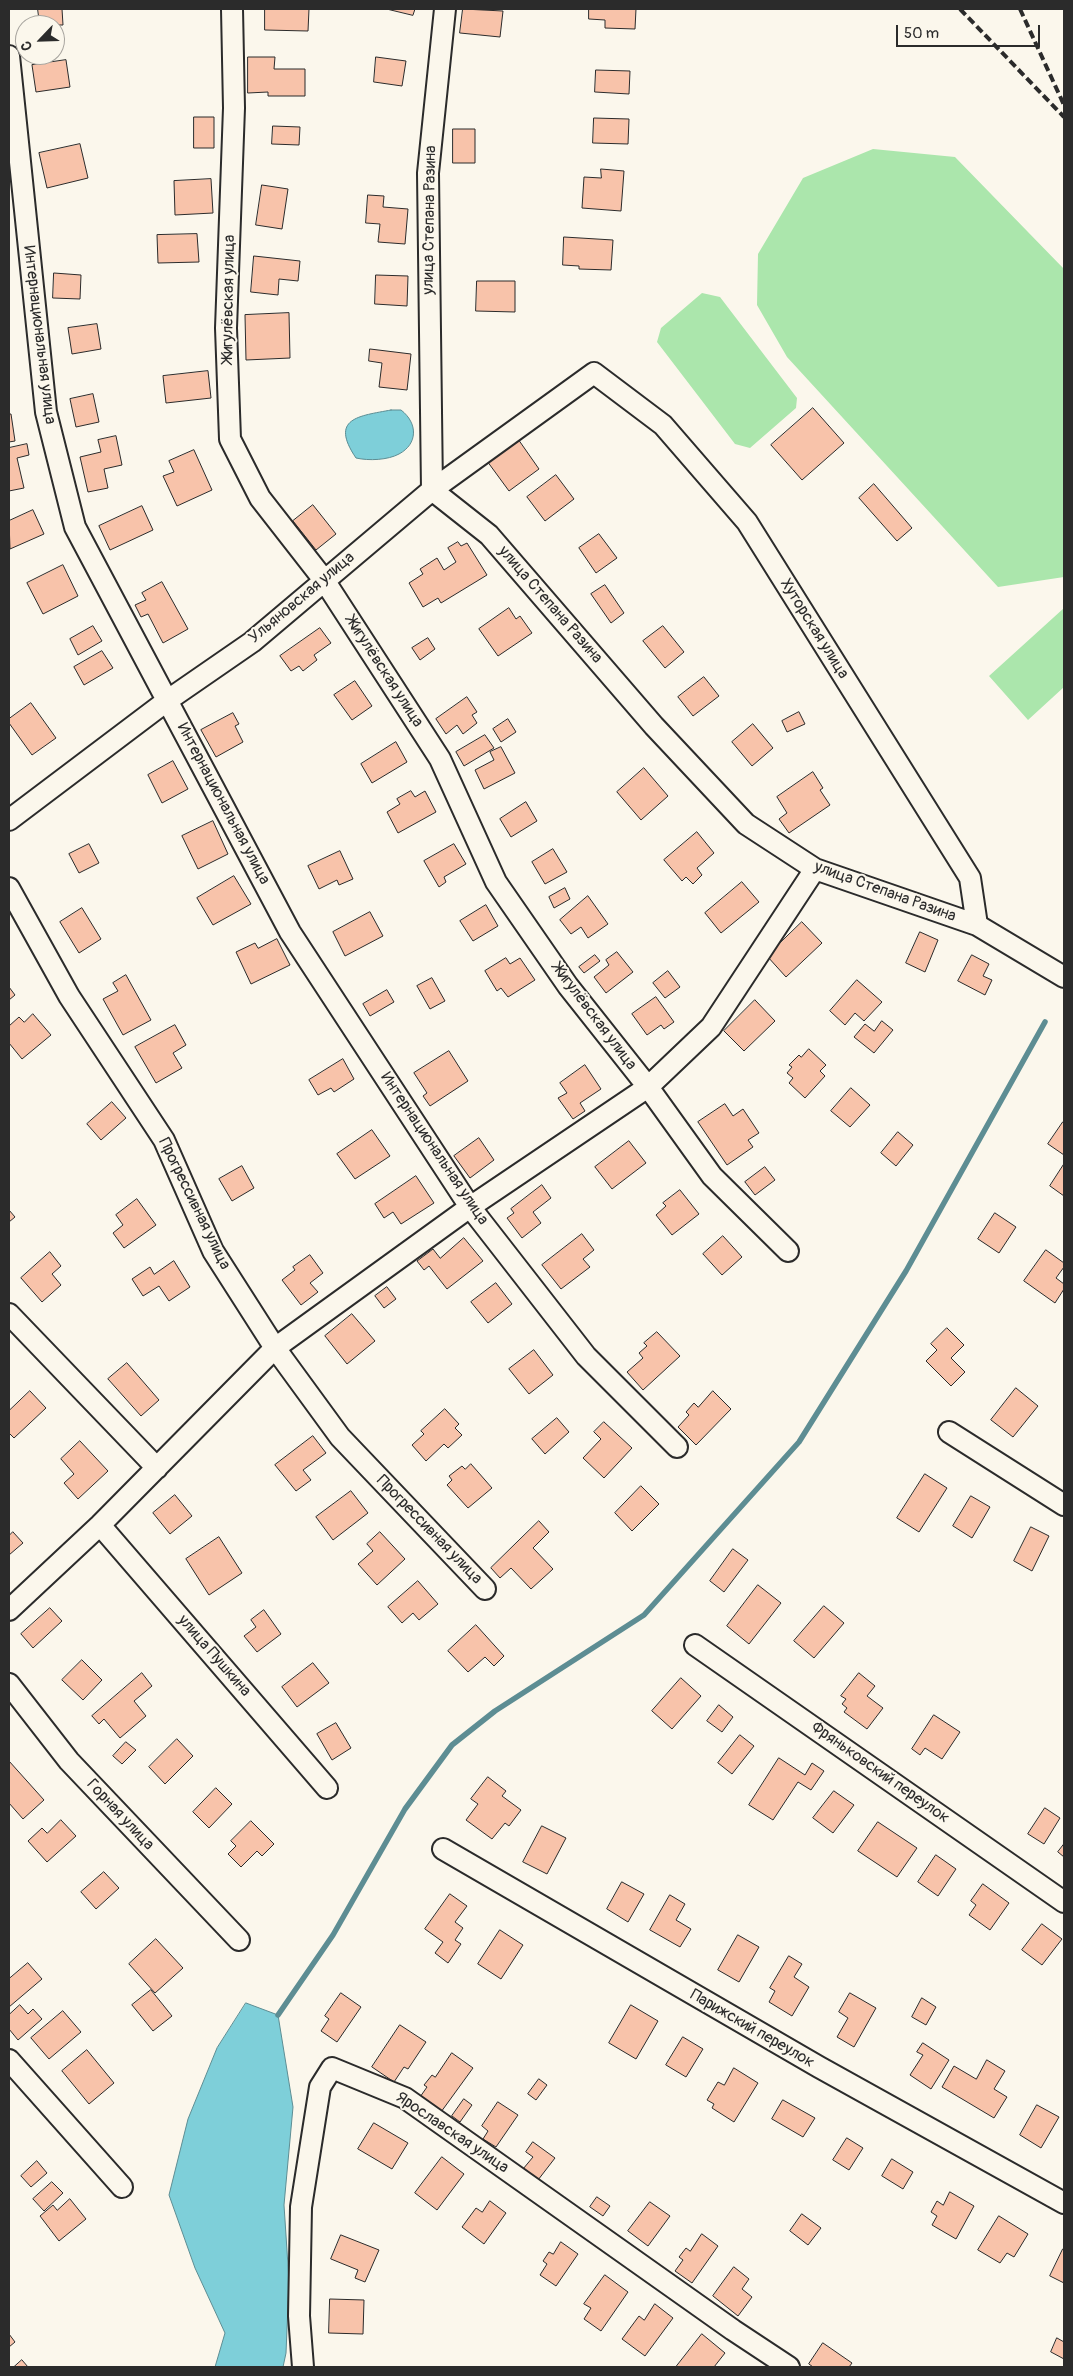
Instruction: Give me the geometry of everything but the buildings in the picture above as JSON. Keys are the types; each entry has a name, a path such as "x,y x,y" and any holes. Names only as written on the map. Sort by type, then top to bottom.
{"street":[{"name":"Жигулёвская улица","path":"232,9 234,108 226,328 230,439 260,498 324,580 440,759 496,882 568,986 648,1087 712,1176 788,1251"},
{"name":"улица Степана Разина","path":"445,9 428,173 432,490 489,535 654,726 746,824 815,869 977,925 1063,976"},
{"name":"Интернациональная улица","path":"9,56 46,412 75,527 290,932 470,1207 586,1356 677,1447"},
{"name":"Ульяновская улица","path":"9,820 168,700 252,642 432,490 594,373"},
{"name":"Хуторская улица","path":"594,373 663,425 747,522 970,878 977,925"},
{"path":"9,1610 100,1525 275,1348 470,1207 648,1087 711,1027 815,869"},
{"name":"Прогрессивная улица","path":"9,888 69,996 164,1140 213,1251 275,1348 340,1437 485,1589"},
{"path":"9,1314 157,1468"},
{"path":"949,1432 1064,1505"},
{"name":"улица Пушкина","path":"100,1525 327,1788"},
{"name":"Фряньковский переулок","path":"695,1645 1064,1902"},
{"name":"Горная улица","path":"9,1684 69,1761 238,1940"},
{"name":"Парижский переулок","path":"443,1849 819,2068 1064,2204"},
{"path":"9,2060 122,2187"},
{"name":"Ярославская улица","path":"303,2367 299,2316 301,2207 320,2087 332,2068 405,2098 789,2367"}],"green space":[{"path":"873,149 955,157 1064,269 1064,577 998,587 787,357 757,305 758,254 803,178"},
{"path":"702,293 720,297 797,398 796,408 750,448 735,444 657,342 661,328"},
{"path":"1064,608 1064,687 1028,720 989,676"}],"water":[{"path":"401,410 411,421 413,433 410,445 399,454 389,458 372,460 356,458 348,445 346,434 347,427 351,421 368,414"},
{"path":"246,2003 278,2015 293,2107 284,2205 289,2281 286,2353 283,2367 215,2367 225,2333 195,2268 169,2195 188,2119 217,2048"}],"waterway":[{"path":"278,2015 333,1935 405,1809 452,1745 495,1711 644,1615 799,1442 906,1271 1045,1022"}],"railway":[{"path":"960,9 1064,117"},
{"path":"1020,9 1064,105"}]}
